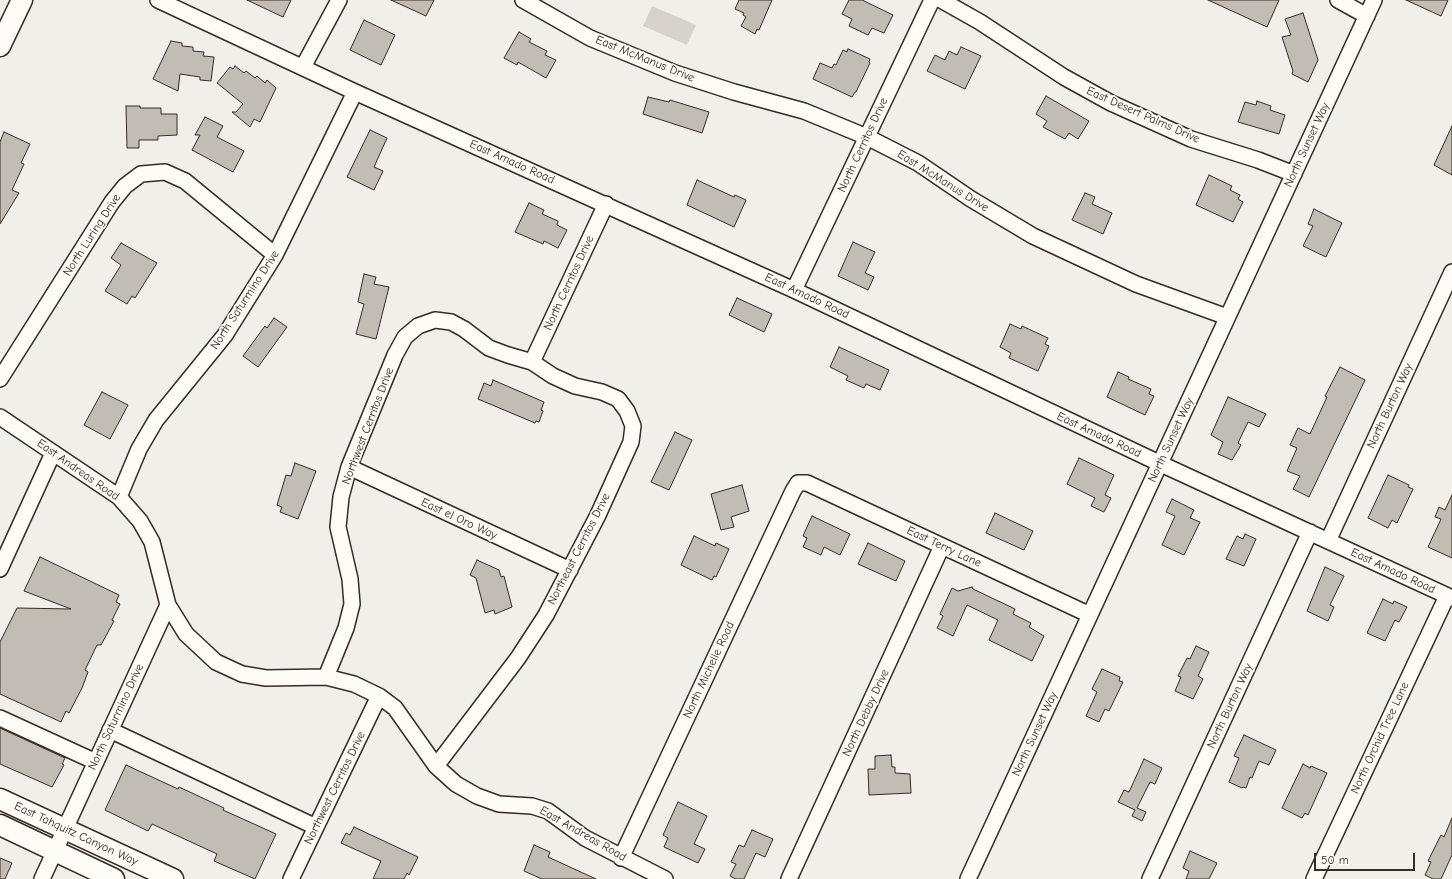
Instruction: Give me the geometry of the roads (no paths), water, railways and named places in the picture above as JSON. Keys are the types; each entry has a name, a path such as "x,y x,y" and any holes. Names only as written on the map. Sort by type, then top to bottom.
{"main road":[{"path":"0,46 22,0"},
{"name":"East Tahquitz Canyon Way","path":"0,799 173,879"},
{"name":"East Tahquitz Canyon Way","path":"0,825 114,879"}],"street":[{"name":"East Amado Road","path":"158,0 355,92 794,290 1160,464 1449,597"},
{"path":"303,67 339,0"},
{"name":"East McManus Drive","path":"523,0 590,38 676,73 734,92 804,111 867,137 918,163 971,199 1033,236 1136,284 1227,317"},
{"name":"North Cerritos Drive","path":"794,290 932,0"},
{"name":"East Desert Palms Drive","path":"941,0 980,22 1064,77 1111,103 1191,139 1258,160 1294,174"},
{"path":"1338,0 1367,16"},
{"name":"North Sunset Way","path":"968,879 1374,0"},
{"name":"North Saturmino Drive","path":"119,497 139,449 156,420 225,335 275,255 355,92"},
{"name":"North Luring Drive","path":"0,379 112,202 124,186 141,174 165,172 185,181 275,255"},
{"name":"North Cerritos Drive","path":"532,362 606,204"},
{"name":"North Burton Way","path":"1328,541 1452,272"},
{"name":"Northwest Cerritos Drive","path":"326,677 346,628 352,604 350,579 338,527 341,497 349,467 395,355 405,337 418,326 435,320 451,322 464,329 489,348 508,356 532,362"},
{"name":"Northeast Cerritos Drive","path":"436,766 518,658 546,614 570,570 631,442 633,426 627,411 618,399 552,376 532,362"},
{"name":"East Andreas Road","path":"0,417 119,497 140,521 152,542 168,605 186,634 216,662 242,674 266,678 326,677 354,684 378,696 395,708 436,766 456,784 477,796 499,804 532,806 548,811 585,838 621,858 665,879"},
{"path":"0,569 52,453"},
{"name":"East el Oro Way","path":"349,467 570,570"},
{"name":"East Terry Lane","path":"798,483 807,483 1090,614"},
{"name":"North Michelle Road","path":"621,858 789,498 798,483"},
{"name":"North Burton Way","path":"1150,879 1310,532"},
{"name":"North Debby Drive","path":"789,879 942,546"},
{"name":"North Orchid Tree Lane","path":"1314,879 1449,597"},
{"name":"North Saturmino Drive","path":"42,879 64,828 168,605"},
{"name":"Northwest Cerritos Drive","path":"291,879 378,696"},
{"path":"0,718 96,762"},
{"path":"110,730 316,827"}]}
